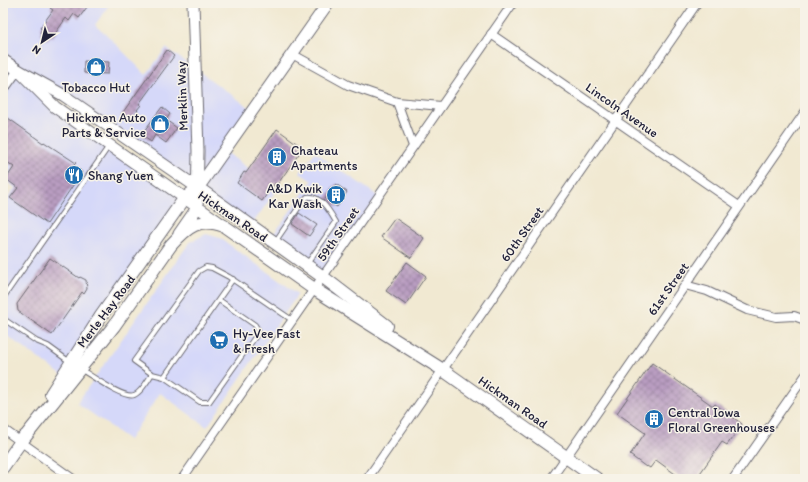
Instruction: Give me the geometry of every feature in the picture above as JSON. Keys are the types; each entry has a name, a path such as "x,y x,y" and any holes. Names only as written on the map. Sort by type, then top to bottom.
{"main road":[{"name":"Merklin Way","path":"193,3 198,188"},
{"name":"Merle Hay Road","path":"3,467 75,366 101,316 184,199 198,188 328,3"},
{"name":"Hickman Road","path":"3,60 63,95 275,242 323,276 443,370"},
{"name":"Hickman Road","path":"18,70 55,107 184,199 314,289 443,370 597,479"},
{"path":"197,208 198,188"},
{"name":"Merle Hay Road","path":"75,366 114,326 197,208"},
{"path":"171,245 189,227 198,223 214,222 224,226"},
{"name":"Hickman Road","path":"566,456 603,479"}],"street":[{"name":"59th Street","path":"182,479 513,3"},
{"name":"60th Street","path":"367,479 697,3"},
{"name":"Lincoln Avenue","path":"491,34 740,206"},
{"path":"292,54 348,85 397,102 441,106"},
{"path":"3,91 18,70"},
{"path":"397,102 414,146"},
{"name":"61st Street","path":"551,479 805,112"},
{"path":"685,285 707,291 746,310 776,317 794,316 805,320"},
{"path":"732,479 805,376"},
{"path":"3,429 73,479"}],"lane":[{"path":"3,298 109,146"},
{"path":"275,242 307,197 314,197 319,200 324,204 336,222 306,265"},
{"path":"219,300 255,325 258,333 219,390 209,402 200,402 164,377 152,374 134,361 199,271 206,267 212,268 233,279 292,320"},
{"path":"164,377 233,279"},
{"path":"3,316 5,320 36,341 48,346 75,366 117,392 129,396 135,395 152,374"}],"shaded area":[{"path":"3,3 106,3 109,5 95,25 107,35 146,75 166,48 253,110 224,151 277,189 251,226 19,71 55,107 184,199 63,376 3,333 3,204 15,188 3,179 9,170 3,165"},
{"path":"315,152 378,196 323,277 270,239 312,181 300,173"},
{"path":"206,234 220,238 298,294 207,427 160,393 129,440 77,403 190,242"}],"building":[{"path":"54,3 90,3 79,18 74,14 69,21 66,18 52,38 51,36 48,40 40,33 42,29 40,28 53,10 50,8"},
{"path":"167,50 174,56 139,104 141,105 137,110 138,111 129,121 121,115"},
{"name":"Tobacco Hut","path":"84,61 109,62 108,74 84,73"},
{"name":"Hickman Auto Parts & Service","path":"162,107 170,114 166,120 177,128 166,143 155,135 151,142 141,135"},
{"path":"3,116 76,163 73,166 82,172 47,224 10,198 18,188 6,179 14,167 3,159"},
{"name":"Chateau Apartments","path":"277,129 303,148 277,185 275,183 262,201 237,183 244,172 246,173"},
{"name":"A&D Kwik Kar Wash","path":"336,184 347,192 337,207 325,199"},
{"path":"299,213 317,225 309,236 292,224"},
{"path":"395,218 424,238 411,258 381,237"},
{"path":"50,258 79,278 80,277 86,280 87,289 84,294 82,292 52,335 18,311 17,304"},
{"path":"407,262 426,276 406,305 386,291"},
{"name":"Central Iowa Floral Greenhouses","path":"652,363 713,406 715,404 742,424 727,445 722,442 696,479 682,479 656,460 650,468 647,466 646,467 630,455 645,433 617,413"}],"place":[{"name":"Tobacco Hut","path":"96,67"},
{"name":"Hickman Auto Parts & Service","path":"160,124"},
{"name":"Chateau Apartments","path":"277,157"},
{"name":"Shang Yuen","path":"74,175"},
{"name":"A&D Kwik Kar Wash","path":"336,195"},
{"name":"Hy-Vee Fast & Fresh","path":"219,340"},
{"name":"Central Iowa Floral Greenhouses","path":"654,419"}]}
